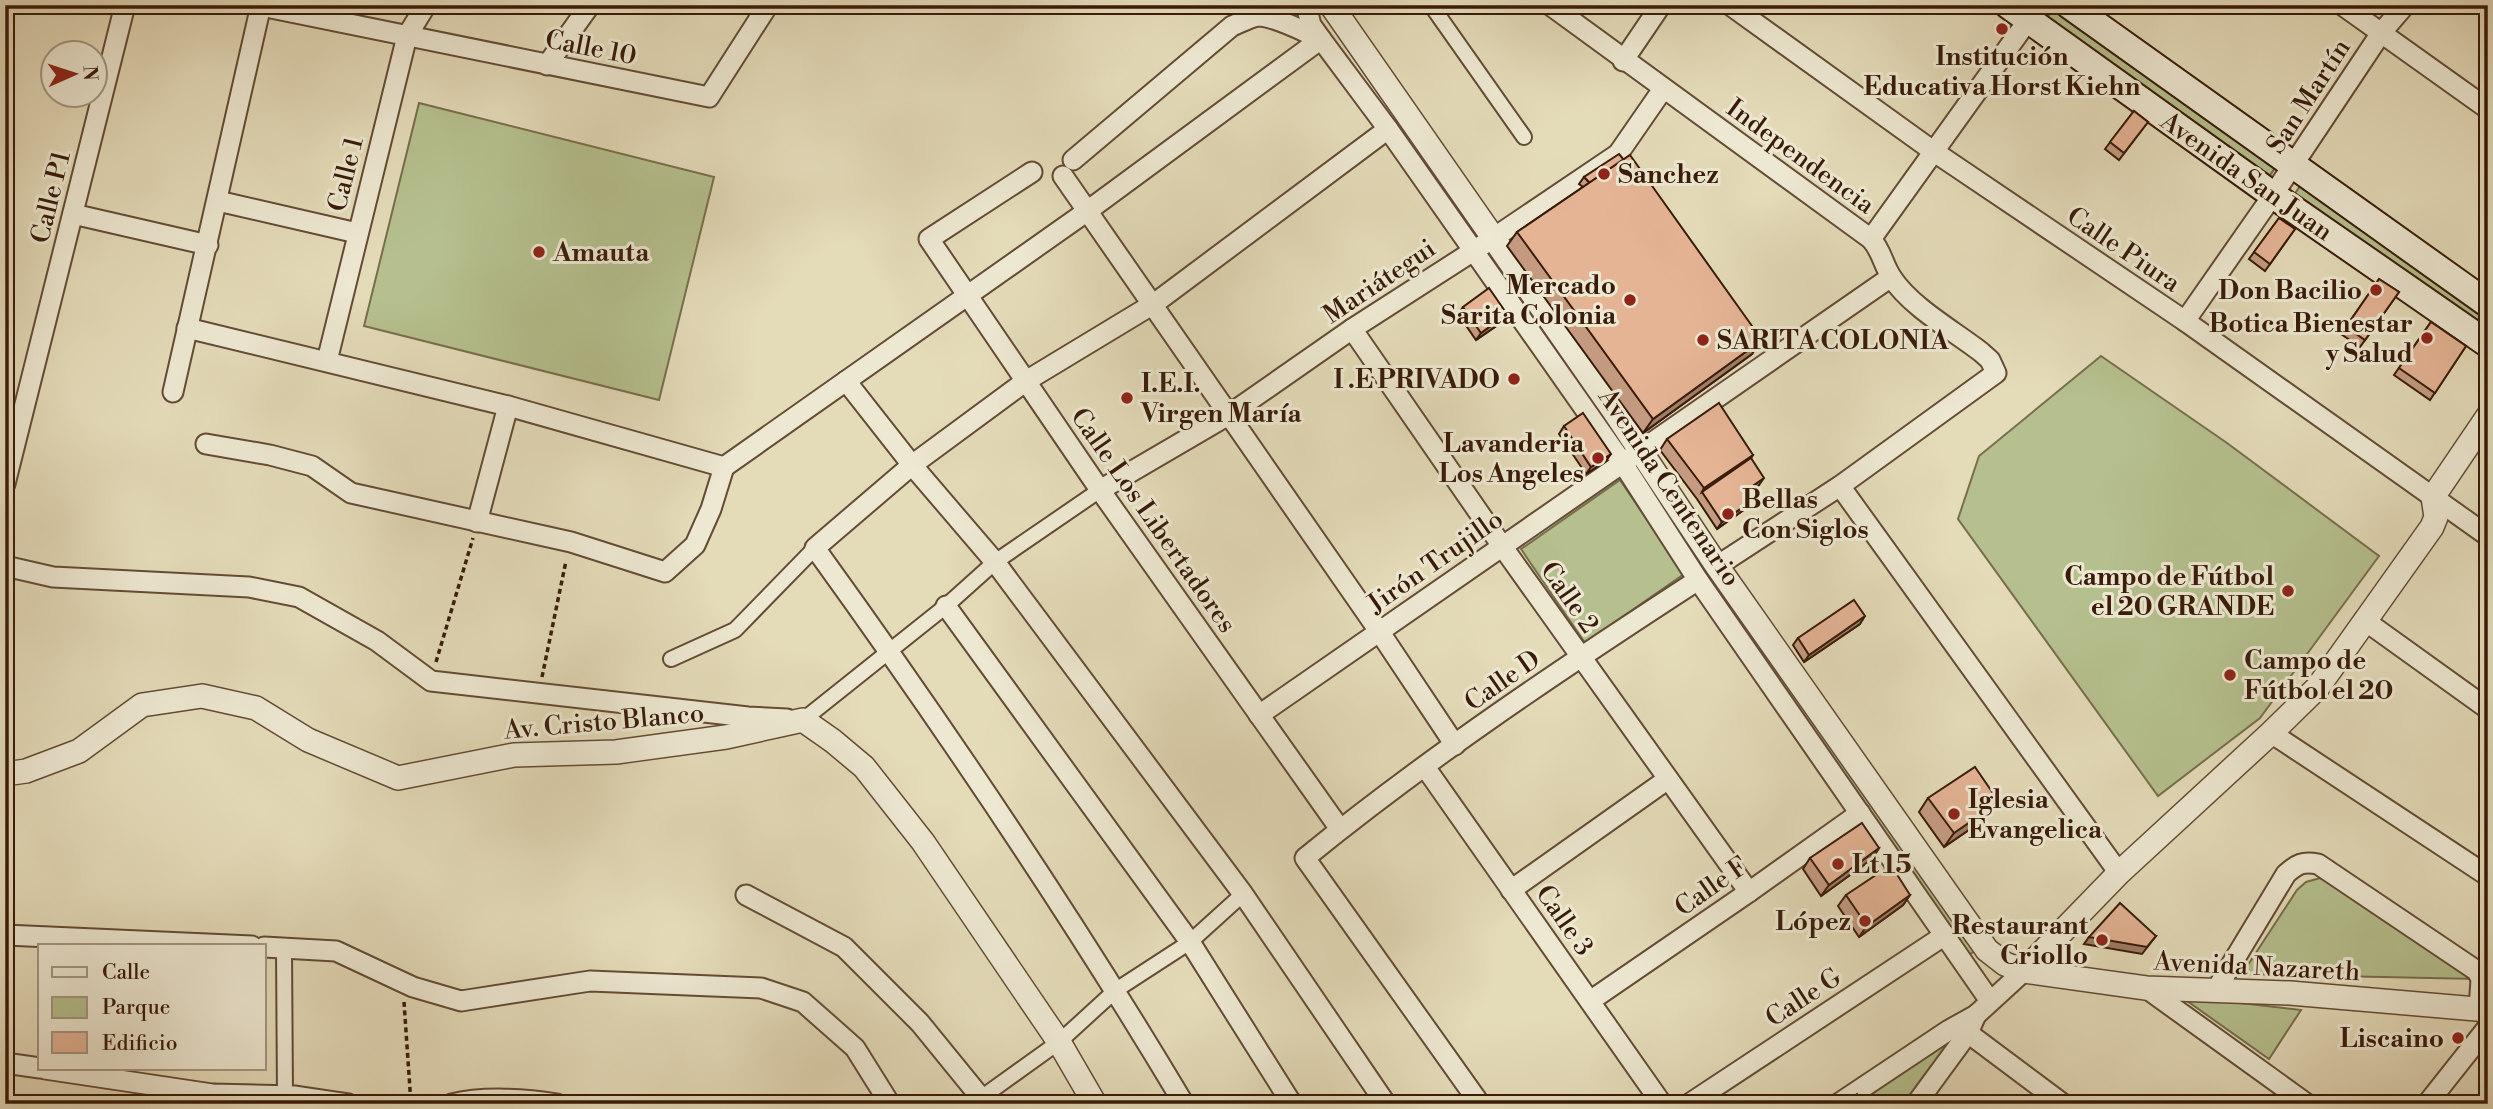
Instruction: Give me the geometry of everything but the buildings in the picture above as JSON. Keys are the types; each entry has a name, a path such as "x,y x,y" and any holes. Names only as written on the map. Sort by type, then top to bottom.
{"main road":[{"name":"Avenida San Juan","path":"2069,5 2488,304"},
{"name":"Avenida San Juan","path":"2025,10 2273,195 2488,344"}],"street":[{"name":"Calle P1","path":"5,484 125,5"},
{"name":"Calle 1","path":"327,361 407,36 426,5"},
{"path":"547,65 590,5"},
{"name":"Calle 10","path":"259,6 709,97 768,5"},
{"name":"Avenida Centenario","path":"1306,5 1311,25 1321,39 1388,129 1483,244"},
{"name":"Avenida Centenario","path":"1331,5 1483,244 1631,456 1717,566 1987,950 2005,964 2024,971"},
{"path":"1431,5 1524,137"},
{"name":"Independencia","path":"1549,5 1871,239 1880,249 1891,277 1916,303 1990,360 1996,373 1840,486"},
{"path":"1623,61 1661,5"},
{"name":"Calle Piura","path":"1730,5 1933,151 2185,321 2488,536"},
{"path":"2342,5 2488,109"},
{"name":"San Martín","path":"2185,321 2294,165 2381,33 2405,5"},
{"path":"173,393 218,201 259,6"},
{"path":"1871,239 1933,151 2025,10"},
{"path":"1321,39 1269,18 1256,16 1232,26 1068,168 1086,212 1379,631 1455,745"},
{"path":"206,444 270,455 312,466 351,493 570,542 664,572 695,545 711,509 724,467 1086,212 1321,39"},
{"name":"Mariátegui","path":"1100,490 1228,415 1352,329 1483,244 1622,159 1662,89"},
{"path":"671,659 735,630 815,548 912,465 1026,381 1152,306 1388,129"},
{"name":"Calle Los Libertadores","path":"1032,172 929,239 1100,490 1340,829"},
{"path":"218,201 357,233"},
{"path":"73,214 208,245"},
{"name":"Jirón Trujillo","path":"1259,715 1631,456 1766,356 1891,277"},
{"path":"187,327 508,406 724,467"},
{"name":"Calle 2","path":"1352,329 1502,546 1749,892"},
{"path":"846,381 912,465 995,562 1243,894 1386,1104"},
{"path":"477,522 508,406"},
{"path":"1916,1104 1990,1001 2024,971 2119,873 2318,687 2432,527 2436,517 2433,497 2488,416"},
{"name":"Avenida Centenario","path":"1631,456 1698,580 1990,1001"},
{"path":"1717,566 1840,486 2119,873"},
{"path":"803,720 946,606 995,562 1100,490"},
{"path":"815,548 888,650 1116,990 1184,1104"},
{"path":"5,566 53,577 249,587 299,597 377,641 431,681 748,717 803,720 864,767 923,842 1059,1042 1095,1104"},
{"name":"Calle D","path":"1480,1104 1305,858 1340,829 1455,745 1698,580"},
{"path":"946,606 1190,942 1292,1104"},
{"path":"2364,620 2488,709"},
{"name":"Av. Cristo Blanco","path":"5,774 26,771 79,751 142,705 202,696 256,708 308,740 398,778 514,755 616,752 726,737 803,720"},
{"path":"2271,733 2488,876"},
{"name":"Calle 3","path":"1425,767 1662,1104"},
{"path":"1511,890 1668,779"},
{"name":"Calle F","path":"1590,1001 1860,813"},
{"path":"2216,990 2286,874 2296,865 2305,862 2318,863 2477,971 2481,979 2485,1016 2427,1104"},
{"path":"746,895 844,947 919,1023 981,1102 1059,1042 1116,990 1190,942 1243,894"},
{"path":"5,935 179,944"},
{"name":"Calle G","path":"1689,1104 1945,935"},
{"path":"285,1096 274,948 336,951 402,982 461,1002 590,981 761,988 803,1002 855,1048 890,1104"},
{"name":"Avenida Nazareth","path":"2024,971 2146,988 2290,993 2485,1016"},
{"path":"2146,988 2307,1104"},
{"path":"1838,1104 1949,1030 1972,1024"},
{"path":"1972,1024 2063,1104"},
{"path":"5,1063 38,1067"},
{"path":"65,1070 144,1077 212,1094 285,1096 348,1104"},
{"path":"452,1104 532,1100 557,1104"}],"path":[{"path":"431,681 477,522"},
{"path":"539,692 570,542"},
{"path":"402,982 411,1104"}],"green space":[{"path":"2055,7 2273,163 2275,168 2268,178 2047,18"},
{"name":"Amauta","path":"419,103 714,177 659,400 364,326"},
{"path":"2302,183 2488,315 2488,341 2294,195"},
{"path":"2101,356 2227,443 2379,556 2260,718 2158,796 1958,519 1979,456"},
{"path":"1620,480 1684,574 1585,643 1521,549"},
{"path":"1720,582 1978,949 1967,956 1708,589"},
{"path":"2320,878 2337,885 2476,979 2242,974 2297,890 2306,882"},
{"path":"2180,996 2301,1010 2269,1059"},
{"path":"1950,1040 1954,1043 1902,1104 1850,1104"}],"place":[{"name":"Institución Educativa Horst Kiehn","path":"2002,29"},
{"name":"Sanchez","path":"1604,174"},
{"name":"Amauta","path":"539,252"},
{"name":"Don Bacilio","path":"2376,290"},
{"name":"Mercado Sarita Colonia","path":"1630,300"},
{"name":"Botica Bienestar y Salud","path":"2427,338"},
{"name":"SARITA COLONIA","path":"1703,340"},
{"name":"I .E PRIVADO","path":"1514,379"},
{"name":"I.E.I. Virgen María","path":"1127,398"},
{"name":"Lavanderia Los Angeles","path":"1598,458"},
{"name":"Bellas Con Siglos","path":"1728,514"},
{"name":"Campo de Fútbol el 20 GRANDE","path":"2288,591"},
{"name":"Campo de Fútbol el 20","path":"2230,675"},
{"name":"Iglesia Evangelica","path":"1954,814"},
{"name":"Lt 15","path":"1838,864"},
{"name":"López","path":"1865,921"},
{"name":"Restaurant Criollo","path":"2102,940"},
{"name":"Liscaino","path":"2458,1038"}]}
